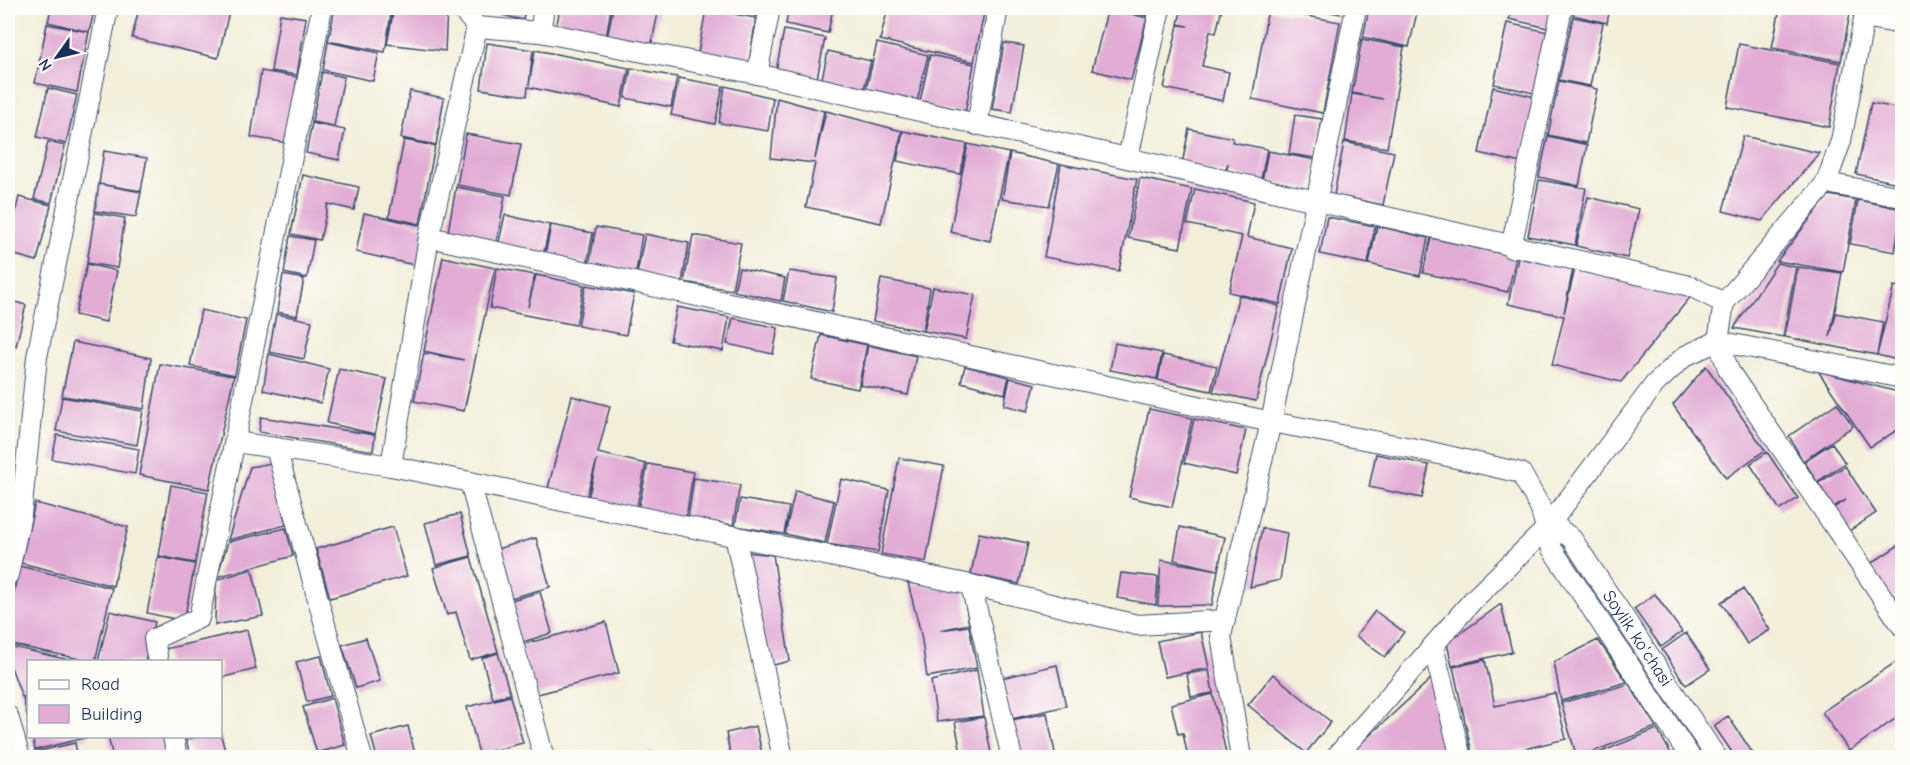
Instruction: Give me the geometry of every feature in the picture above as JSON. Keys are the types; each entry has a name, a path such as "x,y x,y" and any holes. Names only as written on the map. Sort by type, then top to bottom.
{"street":[{"path":"8,575 21,514 37,357 108,8"},
{"path":"158,660 154,639 199,618 322,8"},
{"path":"461,8 477,27 540,32 757,74 1511,248 1690,286 1724,303"},
{"path":"540,32 544,8"},
{"path":"757,74 770,8"},
{"path":"976,125 998,8"},
{"path":"1128,158 1160,8"},
{"path":"1241,758 1221,636 1271,422 1356,8"},
{"path":"1511,248 1562,8"},
{"path":"1902,24 1865,12 1841,141 1826,183 1724,303 1718,340 1729,371 1902,626"},
{"path":"391,466 429,237 477,27"},
{"path":"1826,183 1902,197"},
{"path":"429,237 1271,422 1422,450 1521,473 1549,526 1552,549 1691,758"},
{"path":"1335,758 1473,600 1549,526 1654,384 1686,356 1718,340 1902,378"},
{"path":"236,442 391,466 470,482 971,585 1137,625 1224,620"},
{"path":"276,448 362,758"},
{"path":"470,482 544,758"},
{"name":"Soylik ko'chasi","path":"1549,526 1572,539 1709,755"},
{"path":"735,536 783,758"},
{"path":"971,585 1012,758"},
{"path":"1433,646 1461,758"},
{"path":"8,716 20,758"},
{"path":"173,738 177,758"}],"building":[{"path":"51,8 95,8 89,32 48,22"},
{"path":"139,8 211,8 229,12 218,58 132,38"},
{"path":"335,8 392,8 385,52 328,41"},
{"path":"394,8 447,8 445,51 387,44"},
{"path":"473,8 525,8 523,20"},
{"path":"560,8 611,8 606,38 556,29"},
{"path":"613,8 659,8 651,47 607,39"},
{"path":"724,8 759,8 757,16"},
{"path":"789,8 833,8 828,33 786,24"},
{"path":"888,8 985,8 974,62 880,40"},
{"path":"1108,8 1147,18 1131,80 1092,70"},
{"path":"1115,8 1149,8 1147,16"},
{"path":"1182,8 1222,8 1216,33 1210,31 1202,66 1229,72 1223,101 1164,88 1178,25 1188,26 1178,24"},
{"path":"1315,8 1347,8 1345,15"},
{"path":"1369,8 1418,8 1409,47 1363,37"},
{"path":"1512,8 1553,8 1548,28 1509,19"},
{"path":"1575,8 1610,8 1607,23 1573,15"},
{"path":"1780,8 1851,8 1841,61 1772,48"},
{"path":"706,9 756,18 748,69 697,59"},
{"path":"1268,9 1340,22 1323,113 1252,99"},
{"path":"280,14 306,18 297,75 271,71"},
{"path":"1573,17 1603,23 1590,86 1559,80"},
{"path":"1507,23 1548,32 1534,93 1494,84"},
{"path":"47,24 89,32 77,92 35,83"},
{"path":"784,30 825,38 816,84 775,76"},
{"path":"1362,39 1404,47 1387,148 1345,141 1352,94 1383,99 1352,93"},
{"path":"328,42 379,53 373,81 323,70"},
{"path":"487,43 533,50 529,85 535,50 629,68 621,107 528,87 527,96 481,89"},
{"path":"877,43 928,55 916,106 865,94"},
{"path":"1004,43 1024,46 1012,112 992,109"},
{"path":"1739,44 1840,63 1829,127 1727,107"},
{"path":"828,51 871,61 863,93 821,83"},
{"path":"930,55 974,64 965,114 919,106"},
{"path":"631,68 677,77 671,107 625,98"},
{"path":"261,71 297,77 287,143 251,137"},
{"path":"322,72 344,77 334,126 312,122"},
{"path":"679,78 723,86 715,124 671,115"},
{"path":"1559,81 1597,89 1586,143 1548,135"},
{"path":"725,86 773,98 768,131 719,123"},
{"path":"1493,87 1535,97 1521,163 1479,153"},
{"path":"48,88 77,95 66,144 37,137"},
{"path":"410,91 444,98 436,145 401,138"},
{"path":"777,98 824,111 815,159 826,111 902,131 881,223 806,207 815,163 771,158"},
{"path":"1871,103 1902,109 1902,184 1856,174"},
{"path":"1295,115 1322,119 1316,158 1289,154"},
{"path":"312,123 345,130 339,160 306,153"},
{"path":"1189,129 1233,138 1232,142 1267,149 1261,180 1226,174 1228,163 1225,173 1182,164"},
{"path":"903,131 967,144 960,174 897,161"},
{"path":"466,134 521,144 511,195 457,185"},
{"path":"1548,136 1587,145 1579,186 1539,177"},
{"path":"1743,136 1819,153 1762,221 1723,211"},
{"path":"404,140 435,146 420,224 389,217"},
{"path":"48,142 65,146 51,203 34,199"},
{"path":"1344,142 1394,152 1383,205 1334,195"},
{"path":"968,144 1009,153 990,241 950,232"},
{"path":"104,151 147,158 141,191 99,184"},
{"path":"1268,151 1316,160 1311,190 1262,180"},
{"path":"1010,153 1059,164 1049,206 1002,199"},
{"path":"1061,164 1137,179 1119,271 1044,257"},
{"path":"303,175 359,187 354,210 328,204 320,240 291,234"},
{"path":"1140,178 1192,189 1180,248 1128,238"},
{"path":"1539,180 1586,188 1575,245 1528,236"},
{"path":"99,184 141,192 136,217 95,211"},
{"path":"456,187 505,196 496,246 447,237"},
{"path":"1195,189 1254,202 1247,237 1292,248 1280,304 1229,292 1242,236 1187,224"},
{"path":"1829,195 1856,200 1843,272 1777,261"},
{"path":"19,197 51,205 37,261 8,253 8,242"},
{"path":"1588,197 1639,209 1627,258 1576,246"},
{"path":"1858,200 1902,209 1895,252 1850,244"},
{"path":"95,213 125,218 117,268 87,263"},
{"path":"364,213 428,227 419,266 356,252"},
{"path":"505,215 550,225 543,256 498,246"},
{"path":"1327,217 1375,226 1368,264 1320,254"},
{"path":"551,225 593,233 587,264 545,256"},
{"path":"1377,226 1428,238 1420,276 1369,264"},
{"path":"596,227 642,235 636,273 589,265"},
{"path":"645,234 689,243 682,282 637,274"},
{"path":"693,235 741,243 732,290 684,282"},
{"path":"290,236 314,240 307,278 284,273"},
{"path":"1431,238 1516,257 1508,292 1423,273"},
{"path":"443,257 495,268 464,411 414,401 424,353 464,360 424,351"},
{"path":"1518,258 1573,269 1564,313 1575,269 1692,295 1621,382 1552,365 1564,316 1508,304"},
{"path":"1777,263 1796,267 1783,337 1734,328"},
{"path":"87,264 117,271 106,322 75,315"},
{"path":"1798,267 1842,273 1830,337 1836,313 1883,322 1877,355 1785,337"},
{"path":"497,268 535,275 528,307 536,275 584,285 576,325 490,308"},
{"path":"739,268 785,278 781,301 734,291"},
{"path":"789,271 837,278 832,312 783,301"},
{"path":"283,275 304,279 297,316 277,312"},
{"path":"881,279 930,288 923,331 873,321"},
{"path":"586,285 634,294 626,335 578,326"},
{"path":"1894,286 1902,288 1902,361 1877,355"},
{"path":"933,287 975,295 966,339 924,331"},
{"path":"1239,295 1279,306 1256,401 1213,392"},
{"path":"8,300 26,305 16,346 8,344"},
{"path":"677,307 729,317 723,351 670,341"},
{"path":"201,310 246,320 235,375 190,366"},
{"path":"276,314 312,321 304,359 269,352"},
{"path":"733,318 778,328 773,354 727,344"},
{"path":"821,335 867,345 858,389 811,379"},
{"path":"73,342 151,358 144,409 62,396"},
{"path":"1115,343 1162,353 1157,379 1110,370"},
{"path":"868,345 916,356 908,395 860,385"},
{"path":"269,354 329,369 321,403 263,390"},
{"path":"1163,355 1217,366 1211,391 1158,380"},
{"path":"160,364 234,376 209,489 139,475"},
{"path":"965,366 1009,377 1005,394 961,382"},
{"path":"1706,366 1765,450 1726,478 1673,405"},
{"path":"339,369 387,379 375,434 327,423"},
{"path":"1818,371 1902,393 1902,427 1870,447"},
{"path":"1010,378 1035,384 1028,411 1004,405"},
{"path":"572,396 610,406 598,453 646,464 636,510 588,499 597,460 586,498 548,488"},
{"path":"62,397 143,411 137,445 56,431"},
{"path":"1837,403 1853,426 1803,461 1789,436"},
{"path":"1149,409 1192,418 1172,507 1129,497"},
{"path":"261,417 375,435 373,451 259,432"},
{"path":"1194,419 1246,430 1236,475 1184,463"},
{"path":"57,435 139,449 135,474 52,459"},
{"path":"1832,443 1845,463 1817,482 1804,461"},
{"path":"1767,452 1798,498 1780,510 1750,464"},
{"path":"1376,454 1429,465 1422,498 1369,487"},
{"path":"899,458 944,466 926,562 881,554"},
{"path":"271,463 286,525 228,540 250,467"},
{"path":"648,464 693,472 686,518 638,510"},
{"path":"1845,466 1876,513 1849,531 1833,508 1846,500 1833,507 1818,483"},
{"path":"694,478 740,485 733,525 688,518"},
{"path":"841,479 889,490 878,552 827,544"},
{"path":"171,485 208,492 195,563 159,556"},
{"path":"795,491 834,501 825,543 785,534"},
{"path":"740,499 789,507 784,534 735,526"},
{"path":"35,503 128,527 113,586 21,563"},
{"path":"460,514 471,556 436,565 425,523"},
{"path":"393,527 407,576 330,598 316,549"},
{"path":"1180,527 1225,537 1218,570 1174,560"},
{"path":"286,528 293,556 217,577 228,542"},
{"path":"1262,528 1287,533 1280,580 1250,587"},
{"path":"979,533 1028,543 1019,584 971,574"},
{"path":"536,538 550,587 507,599 493,550"},
{"path":"1902,543 1902,593 1893,599 1870,564"},
{"path":"737,551 773,555 790,661 765,667"},
{"path":"158,557 195,564 184,621 147,613"},
{"path":"471,557 498,652 470,660 456,612 447,615 433,568"},
{"path":"1161,560 1218,570 1212,605 1158,606"},
{"path":"19,566 112,588 95,660 85,660 8,644 8,622"},
{"path":"252,569 263,616 215,625 216,580"},
{"path":"1121,573 1158,577 1156,605 1117,598"},
{"path":"908,583 963,591 969,624 940,630 969,626 977,668 927,677 921,634"},
{"path":"1743,589 1770,630 1747,644 1721,602"},
{"path":"540,592 552,633 520,643 508,601"},
{"path":"1655,594 1682,632 1661,647 1634,609"},
{"path":"1501,604 1512,652 1452,666 1447,643"},
{"path":"110,611 155,622 146,660 98,660"},
{"path":"1375,611 1404,632 1385,657 1356,636"},
{"path":"606,622 619,673 534,695 521,645"},
{"path":"247,630 256,669 222,678 222,660 168,660 165,649"},
{"path":"1201,632 1209,668 1165,677 1157,641"},
{"path":"1686,633 1710,669 1686,685 1662,650"},
{"path":"366,638 380,681 356,688 342,645"},
{"path":"1598,640 1627,682 1561,701 1554,662"},
{"path":"8,646 70,660 27,660 27,696 22,697 8,659"},
{"path":"498,653 510,694 493,699 482,658"},
{"path":"321,656 331,696 307,702 296,662"},
{"path":"1902,658 1902,714 1849,751 1822,712"},
{"path":"1485,660 1495,706 1555,693 1566,739 1485,758 1473,758 1453,667"},
{"path":"1057,665 1066,706 1012,719 1002,678"},
{"path":"977,670 984,716 937,722 931,681"},
{"path":"1209,670 1213,693 1191,697 1187,674"},
{"path":"1273,674 1331,722 1306,753 1248,705"},
{"path":"1433,677 1451,758 1345,758"},
{"path":"1629,684 1656,727 1577,758 1561,703"},
{"path":"1213,694 1227,758 1188,758 1183,733 1178,734 1171,704"},
{"path":"510,696 523,743 479,754 467,707"},
{"path":"27,698 27,714 23,699"},
{"path":"332,698 345,745 317,753 303,707"},
{"path":"1047,713 1056,758 1020,758 1012,720"},
{"path":"1728,716 1756,758 1736,758 1714,726"},
{"path":"984,717 992,758 962,758 955,722"},
{"path":"408,726 416,758 377,758 371,736"},
{"path":"756,726 763,758 731,758 726,733"},
{"path":"1657,729 1673,757 1589,757"},
{"path":"32,738 85,738 35,750"},
{"path":"108,738 163,738 169,758 113,758"},
{"path":"222,738 227,758 191,758 186,740"},
{"path":"75,743 78,758 37,758 35,752"},
{"path":"652,752 654,758 635,758 635,757"}],"waterway":[{"path":"1563,547 1624,634"}]}
